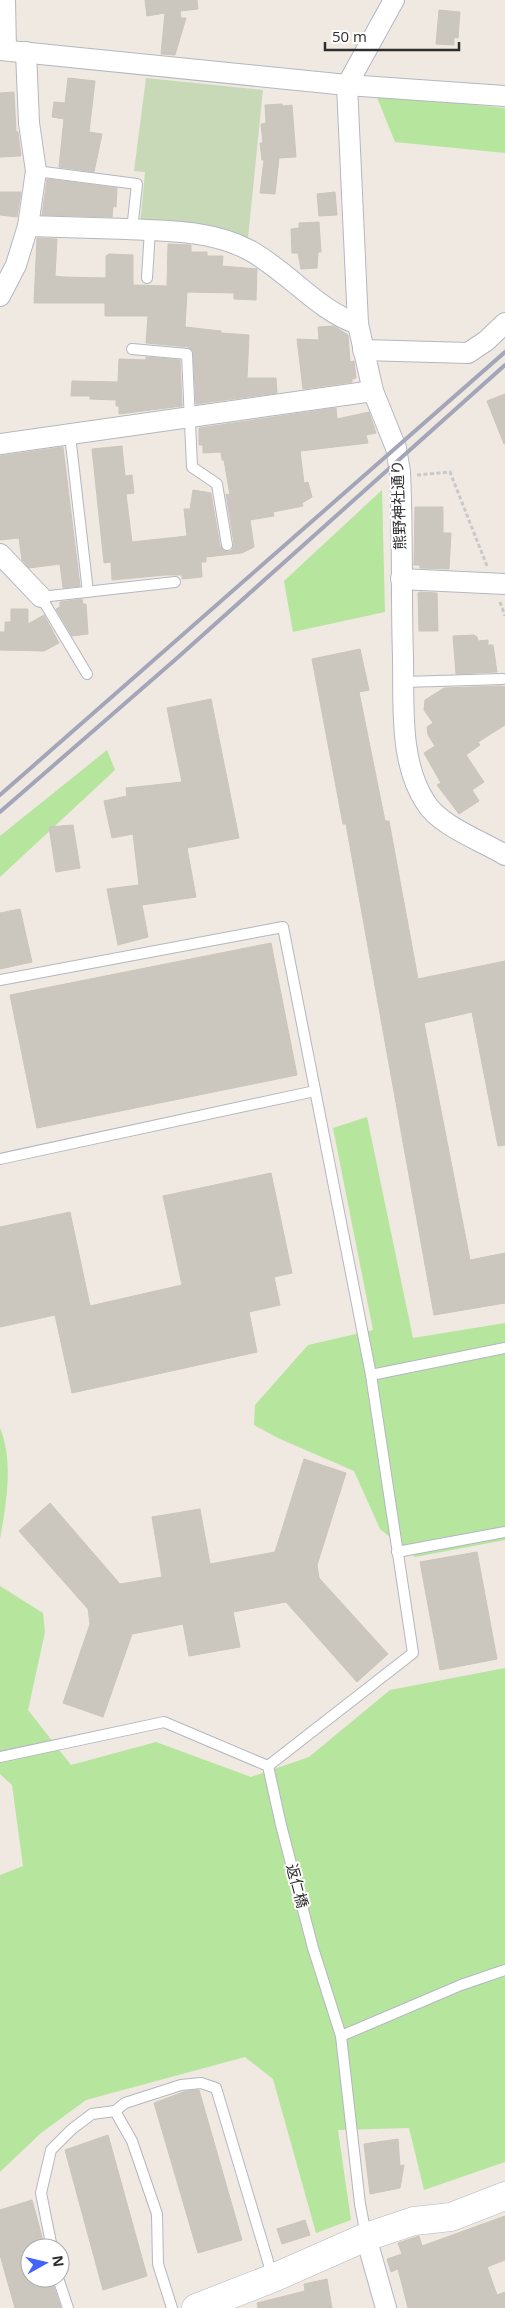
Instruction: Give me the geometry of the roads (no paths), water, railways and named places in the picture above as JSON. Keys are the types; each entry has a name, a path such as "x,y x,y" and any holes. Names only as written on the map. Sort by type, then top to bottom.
{"street":[{"path":"5,0 3,50 347,85 505,96"},
{"path":"347,85 394,0"},
{"path":"0,296 16,264 28,226 36,171 29,123 26,52"},
{"name":"熊野神社通り","path":"347,85 358,324 373,391 396,448 401,480 404,682 410,764 417,787 426,804 437,817 505,855"},
{"path":"28,226 191,232 219,238 248,250 277,266 341,319 358,324"},
{"path":"364,350 468,353 486,341 505,323"},
{"path":"0,444 373,391"},
{"path":"0,554 41,597"},
{"path":"401,579 499,584"},
{"path":"196,2308 273,2278 366,2237 414,2221 451,2217 505,2196"},
{"path":"366,2237 386,2308"}],"lane":[{"path":"36,171 138,184 147,278"},
{"path":"132,349 187,354 188,417 192,467 217,484 227,545"},
{"path":"70,435 88,592"},
{"path":"87,674 41,597 175,582"},
{"path":"404,682 503,679"},
{"path":"0,980 283,927 371,1375 413,1653 268,1766 164,1722 0,1757"},
{"path":"0,1159 315,1091"},
{"path":"371,1375 505,1348"},
{"path":"397,1552 505,1532"},
{"name":"返仁橋","path":"268,1766 281,1825 313,1948 341,2036 360,2204 366,2237"},
{"path":"341,2036 461,1985 505,1970"},
{"path":"50,2238 41,2193 51,2150 72,2129 92,2114 115,2111 125,2103 181,2085 201,2083 216,2088 273,2278"},
{"path":"115,2111 132,2141 157,2214 158,2264 172,2308"},
{"path":"61,2288 68,2308"}],"railway":[{"path":"0,795 505,352"},
{"path":"0,812 176,659 505,365"}]}
